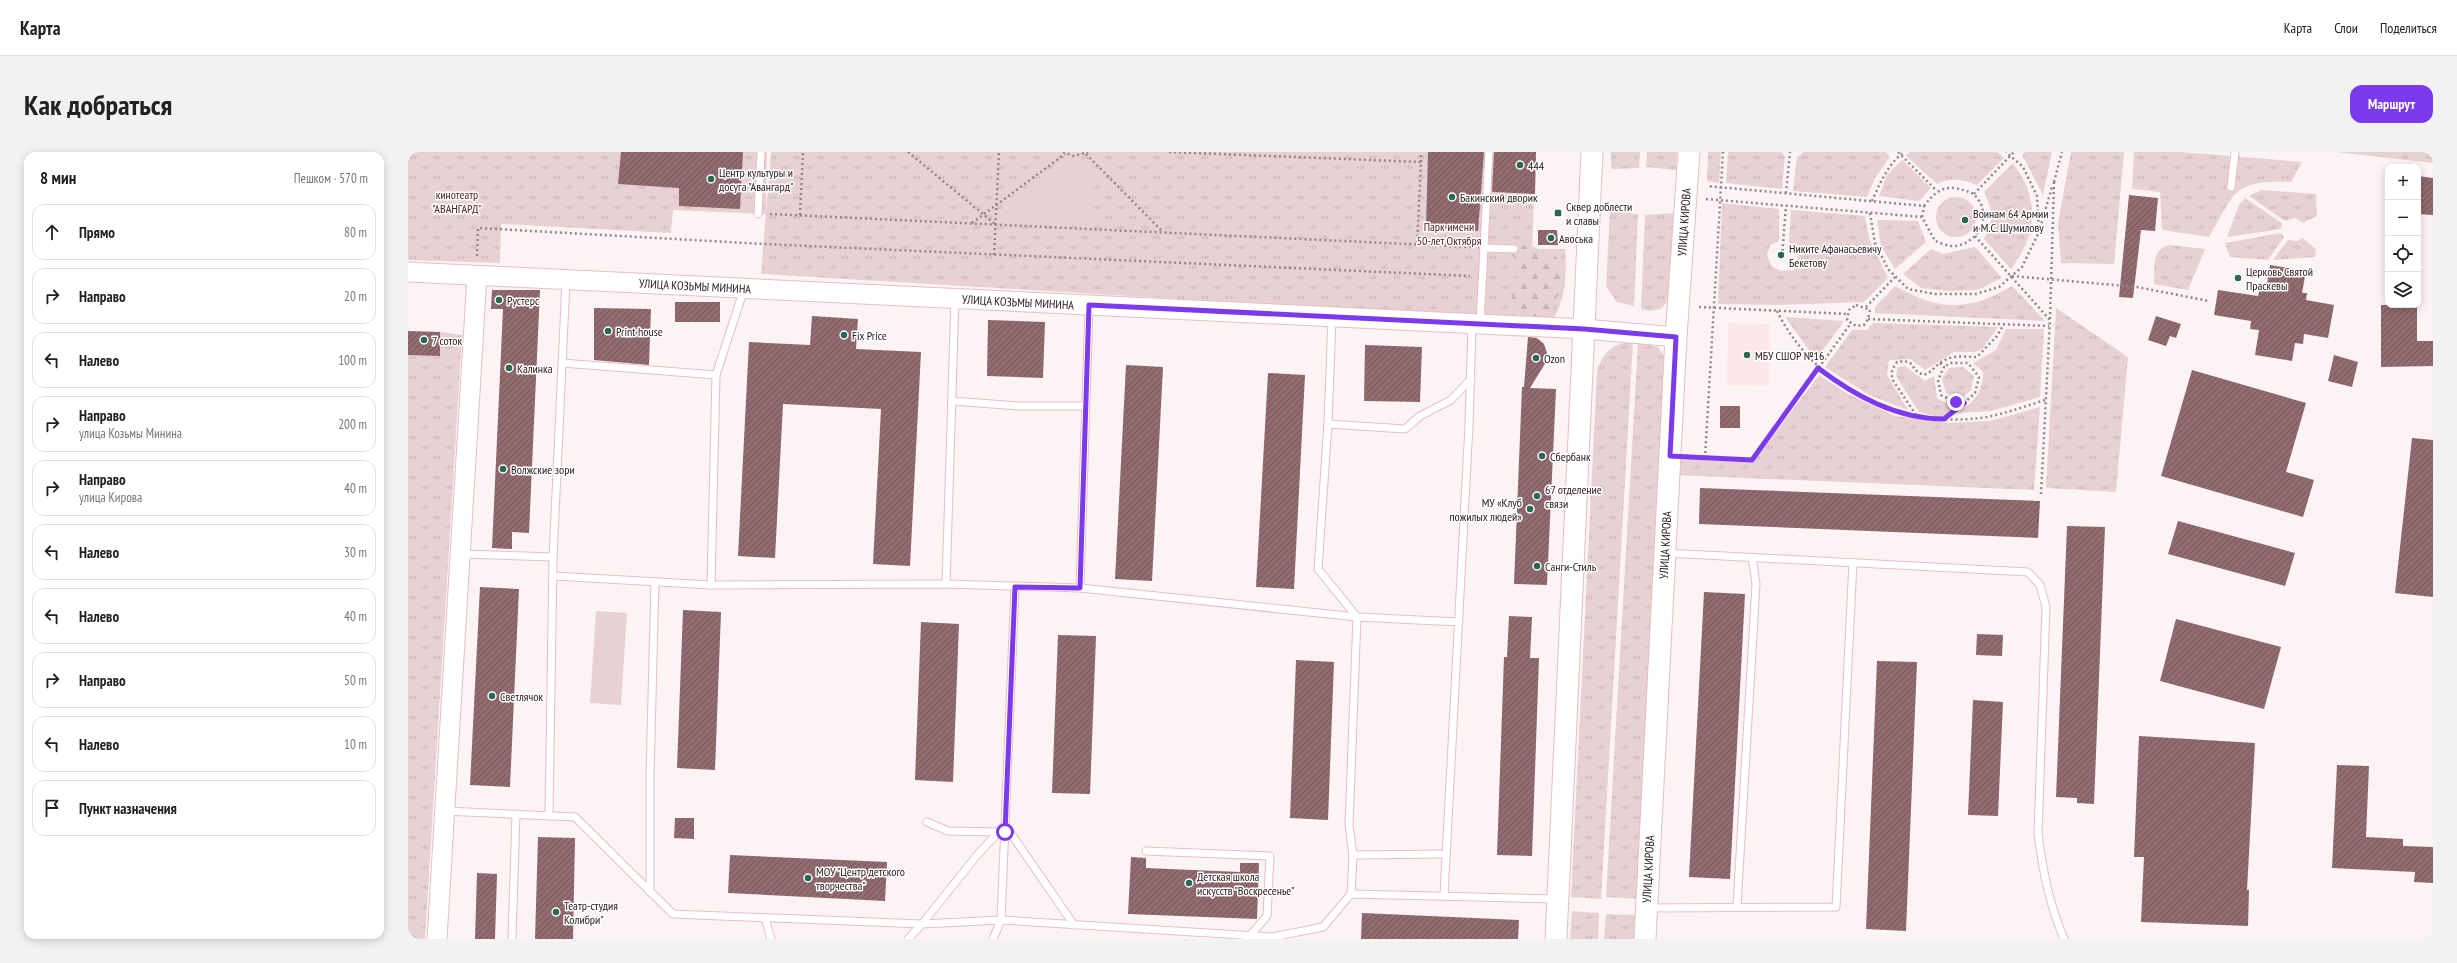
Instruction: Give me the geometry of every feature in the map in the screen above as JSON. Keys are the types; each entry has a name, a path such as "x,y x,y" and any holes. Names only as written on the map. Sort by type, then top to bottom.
{"main road":[{"path":"1556,939 1592,152"},
{"name":"УЛИЦА КИРОВА","path":"1645,939 1676,337 1689,152"}],"street":[{"name":"УЛИЦА КОЗЬМЫ МИНИНА","path":"408,272 1476,325 1584,329 1676,337"},
{"path":"437,939 477,276"}],"lane":[{"path":"758,214 761,152"},
{"path":"1444,895 1471,379 1482,276 1489,152"},
{"path":"2231,187 2235,152"},
{"path":"1484,248 1514,249"},
{"path":"549,816 554,576 553,557 566,279"},
{"path":"711,584 716,375 744,288"},
{"path":"946,584 953,401 955,299"},
{"path":"1080,588 1089,305"},
{"path":"445,811 575,817 673,914 922,924 1001,920 1247,938 1273,937 1324,927 1351,894 1353,855 1349,825 1357,617 1318,569 1328,424 1332,318"},
{"path":"562,363 716,375"},
{"path":"1328,424 1405,429 1420,416 1451,400 1471,379"},
{"path":"953,401 1019,406 1086,406"},
{"path":"1665,553 2009,569 2028,572 2040,584 2046,607 2038,834 2042,870 2051,906 2064,939"},
{"path":"460,554 553,557"},
{"path":"1737,906 1756,584 1752,557"},
{"path":"1646,908 1737,906 1836,907 1853,562"},
{"path":"554,576 711,584 946,584 1080,588 1357,617 1458,622"},
{"path":"650,892 650,775 655,582"},
{"path":"993,939 1001,920 1003,830 1015,587"},
{"path":"512,939 516,814"},
{"path":"928,822 948,831 1003,830"},
{"path":"908,939 922,924 978,854 1003,830"},
{"path":"1003,830 1074,925"},
{"path":"1146,851 1270,856 1267,916 1247,938"},
{"path":"1353,855 1446,854"},
{"path":"1351,894 1444,895 1559,899"},
{"path":"765,918 771,939"}],"path":[{"path":"800,215 803,152"},
{"path":"908,152 996,224"},
{"path":"994,254 999,152"},
{"path":"1169,152 1421,162"},
{"path":"1417,245 1421,152"},
{"path":"1706,458 1723,152"},
{"path":"1786,193 1790,152"},
{"path":"1898,152 1937,191"},
{"path":"1872,201 1882,178 1904,152"},
{"path":"2006,152 2023,167 2037,196 2039,232"},
{"path":"1974,194 2014,152"},
{"path":"1870,213 1875,243 1888,269 1908,290 1935,294 1976,294 1999,287 2022,266 2039,232 2062,152"},
{"path":"972,223 1064,153 1078,156 1087,153 1164,232"},
{"path":"2041,494 2050,326 2054,182"},
{"path":"1948,186 1974,194 1982,207 1984,218 1981,231 1975,236 1956,246 1935,241 1922,217 1924,206 1937,191 1948,186"},
{"path":"1721,188 1924,206"},
{"path":"1686,198 1922,217"},
{"path":"1782,256 1786,206"},
{"path":"758,214 1484,248"},
{"path":"477,276 478,228 994,254 1482,276"},
{"path":"1975,236 2050,320"},
{"path":"2011,276 2137,287 2209,300"},
{"path":"1866,307 1895,277"},
{"path":"1856,305 1866,307 1870,310 1868,319 1864,325 1856,326 1847,320 1849,310 1856,305"},
{"path":"1714,308 1848,314"},
{"path":"1777,311 1786,329 1818,368 1841,386 1873,402 1901,413 1944,419 1986,417 2045,400"},
{"path":"1868,319 2050,326"},
{"path":"1670,456 1752,460 1851,322"},
{"path":"1916,416 1892,379 1892,370 1897,362 1905,361 1912,364 1915,370 1923,375 1930,373 1940,363 1953,356 1968,357 1981,355 1997,336 2004,324"},
{"path":"1944,419 1975,393 1979,377 1968,363 1968,357"},
{"path":"1940,363 1944,367"},
{"path":"1964,403 1956,402 1941,395 1938,380 1944,367 1950,363 1968,363"}],"shaded area":[{"name":"МБУ СШОР №16","path":"1728,323 1770,324 1769,386 1727,385"}],"green space":[{"name":"кинотеатр \"АВАНГАРД\"","path":"408,152 767,152 766,214 673,210 671,233 501,224 500,263 408,260"},
{"name":"Парк имени 50-лет Октября","path":"771,152 1536,152 1532,249 1565,249 1566,267 1563,296 1556,314 1551,321 761,274"},
{"path":"1611,152 1640,152 1639,168 1611,169"},
{"path":"1647,152 1677,152 1676,170 1646,167"},
{"path":"1708,152 1721,152 1719,183 1707,181"},
{"path":"1728,152 1782,152 1785,156 1782,189 1726,183"},
{"path":"1804,152 1886,152 1890,157 1875,178 1867,197 1793,191 1797,157"},
{"path":"1910,152 1998,152 2004,158 1977,185 1967,181 1957,180 1947,180 1937,184 1905,155"},
{"path":"2025,152 2052,152 2043,195 2022,155"},
{"path":"2071,152 2124,152 2114,264 2061,263 2058,223"},
{"path":"2134,152 2180,152 2302,162 2291,182 2258,183 2247,186 2238,192 2225,209 2209,237 2162,230 2160,192 2132,189"},
{"path":"2336,152 2433,152 2433,163"},
{"path":"1902,160 1931,188 1919,201 1879,196 1887,175"},
{"path":"1065,161 1090,162 1093,224 1003,220 1003,204"},
{"path":"2013,163 2028,190 2032,216 2031,229 2026,242 2020,256 2011,269 1984,239 1991,221 1991,210 1984,192"},
{"path":"2261,190 2316,194 2317,216 2303,223 2295,218 2285,221 2249,196"},
{"path":"1960,197 1967,200 1973,206 1976,217 1975,225 1967,234 1960,237 1952,237 1945,234 1937,225 1936,213 1939,206 1948,198"},
{"path":"2245,198 2282,223 2281,229 2227,237 2239,205"},
{"path":"1722,203 1779,209 1779,241 1770,245 1767,255 1772,267 1781,271 1794,270 1798,258 1797,251 1789,242 1791,210 1865,216 1869,238 1888,278 1864,302 1779,305 1718,304"},
{"path":"1610,210 1638,214 1634,306 1617,302 1606,286"},
{"path":"1676,213 1670,298 1661,309 1650,311 1641,309 1645,215"},
{"path":"1877,220 1918,221 1926,242 1895,269 1881,246"},
{"path":"2281,233 2284,237 2268,260 2230,257 2225,243"},
{"path":"2303,238 2316,249 2315,257 2273,260 2288,240 2297,241"},
{"path":"1527,243 1540,250 1552,251 1565,270 1565,287 1556,298 1550,315 1539,319 1525,319 1510,313 1513,284 1518,275 1519,263 1512,255"},
{"path":"2170,245 2205,249 2188,290 2154,284 2154,265 2157,254 2164,247"},
{"path":"1975,247 2002,278 1977,290 1948,291 1921,288 1903,274 1931,249 1943,254"},
{"path":"1895,286 1926,300 1940,304 1954,305 1967,304 1981,300 2012,286 2045,321 1875,313 1875,307"},
{"path":"2056,308 2128,357 2116,492 2046,488"},
{"path":"1785,317 1844,321 1816,360"},
{"path":"1873,323 1998,327 1982,349 1975,352 1954,352 1925,370 1910,359 1889,360 1887,375 1908,410 1869,395 1825,367 1852,330 1867,330"},
{"path":"2006,329 2044,329 2040,397 1991,411 1958,413 1974,400 1981,386 1983,372 1973,363 1996,350"},
{"path":"440,332 462,335 425,939 408,939 408,355 440,355"},
{"path":"1633,342 1601,899 1571,897 1597,371 1602,359 1610,350 1620,344"},
{"path":"1638,343 1658,347 1664,355 1667,365 1637,899 1606,897"},
{"path":"1905,366 1925,381 1934,376 1937,398 1946,403 1956,403 1944,419 1919,412 1896,376 1898,367"},
{"path":"1963,367 1974,376 1971,390 1962,398 1946,393 1942,379 1949,368"},
{"path":"1819,375 1848,394 1895,416 1949,423 1990,421 2040,407 2034,490 1674,475 1675,456 1753,462"},
{"path":"596,611 627,613 621,705 590,703"},
{"path":"1572,911 1599,913 1598,939 1570,939"},
{"path":"1606,914 1635,915 1634,939 1604,939"}],"building":[{"name":"Центр культуры и досуга \"Авангард\"","path":"621,152 743,152 740,209 679,206 679,188 618,184"},
{"path":"1428,152 1484,152 1478,231 1426,227"},
{"path":"1494,152 1536,152 1535,194 1492,192"},
{"path":"2421,176 2433,178 2433,215 2421,214"},
{"path":"2129,195 2158,198 2155,231 2141,230 2133,298 2119,297"},
{"path":"1538,230 1557,230 1558,245 1538,245"},
{"path":"2270,265 2306,271 2302,293 2307,293 2306,300 2334,305 2328,338 2304,334 2303,344 2295,343 2292,361 2255,355 2259,330 2250,329 2251,321 2214,315 2218,290 2258,296 2260,289 2266,290"},
{"path":"492,290 540,290 529,533 512,532 512,549 492,548 503,309 491,309"},
{"path":"675,302 720,302 720,322 675,322"},
{"path":"2381,305 2385,305 2385,308 2417,308 2417,341 2433,341 2433,366 2381,367"},
{"path":"594,308 651,309 649,365 594,360"},
{"path":"812,316 858,319 856,349 921,352 910,566 873,564 881,409 783,404 775,558 738,556 749,342 810,345"},
{"path":"2156,316 2181,324 2176,338 2170,336 2166,346 2148,340"},
{"path":"988,320 1045,322 1043,378 987,376"},
{"name":"7 соток","path":"408,331 440,332 440,356 408,355"},
{"path":"1528,337 1537,338 1544,344 1547,353 1546,362 1530,388 1556,389 1547,585 1514,584 1522,387 1524,387"},
{"path":"1365,345 1422,347 1420,402 1364,401"},
{"path":"2334,355 2358,362 2352,387 2328,381"},
{"path":"1126,365 1163,367 1152,581 1115,579"},
{"path":"2192,370 2306,403 2286,472 2314,480 2303,517 2161,476"},
{"path":"1268,373 1305,375 1294,589 1256,587"},
{"path":"1720,406 1740,406 1740,428 1720,428"},
{"path":"2412,438 2433,440 2433,597 2395,593"},
{"path":"1700,488 2040,501 2038,538 1699,524"},
{"path":"2178,521 2295,553 2285,586 2168,554"},
{"path":"2067,526 2105,527 2094,804 2077,803 2077,798 2056,797"},
{"path":"480,587 519,589 510,787 470,785"},
{"path":"1704,592 1745,594 1730,879 1689,877"},
{"path":"683,610 721,612 715,770 677,768"},
{"path":"1509,616 1532,617 1530,658 1539,658 1532,856 1497,855 1504,657 1507,657"},
{"path":"2176,619 2281,647 2264,709 2160,681"},
{"path":"921,622 959,624 953,782 915,780"},
{"path":"1977,634 2003,635 2002,656 1976,655"},
{"path":"1058,635 1096,636 1090,794 1052,793"},
{"path":"1296,660 1334,662 1328,820 1290,818"},
{"path":"1877,661 1917,662 1906,931 1866,929"},
{"path":"1973,700 2003,702 1998,816 1968,815"},
{"path":"2139,736 2255,743 2247,890 2249,890 2248,926 2141,922 2144,857 2134,857"},
{"path":"2337,765 2369,766 2366,837 2403,839 2403,846 2433,847 2433,883 2414,882 2415,872 2332,868"},
{"path":"675,818 694,818 694,839 674,838"},
{"path":"538,837 575,838 573,939 535,939"},
{"name":"МОУ \"Центр детского творчества\"","path":"730,855 887,862 885,901 728,893"},
{"path":"1131,857 1146,858 1146,868 1240,872 1240,863 1259,863 1257,919 1128,914"},
{"path":"477,873 497,874 495,939 475,939"},
{"path":"1362,913 1519,920 1518,939 1361,939"}],"place":[{"name":"444","path":"1520,165"},
{"name":"Центр культуры и досуга \"Авангард\"","path":"711,179"},
{"name":"Бакинский дворик","path":"1452,197"},
{"name":"Сквер доблести и славы","path":"1558,213"},
{"name":"Воинам 64 Армии и М.С. Шумилову","path":"1965,220"},
{"name":"Авоська","path":"1551,238"},
{"name":"Никите Афанасьевичу Бекетову","path":"1781,255"},
{"name":"Церковь Святой Праскевы","path":"2238,278"},
{"name":"Рустерс","path":"499,300"},
{"name":"Print house","path":"608,331"},
{"name":"Fix Price","path":"844,335"},
{"name":"7 соток","path":"424,340"},
{"name":"МБУ СШОР №16","path":"1747,355"},
{"name":"Ozon","path":"1536,358"},
{"name":"Калинка","path":"509,368"},
{"name":"Сбербанк","path":"1542,456"},
{"name":"Волжские зори","path":"503,469"},
{"name":"67 отделение связи","path":"1537,496"},
{"name":"МУ «Клуб пожилых людей»","path":"1530,509"},
{"name":"Санги-Стиль","path":"1537,566"},
{"name":"Светлячок","path":"492,696"},
{"name":"МОУ \"Центр детского творчества\"","path":"808,878"},
{"name":"Детская школа искусств \"Воскресенье\"","path":"1189,883"},
{"name":"Театр-студия Колибри\"","path":"556,912"}],"route":[{"path":"1005,832 1015,587 1080,588 1083,535 1089,305 1472,325 1584,329 1676,337 1670,456 1752,460 1818,368 1841,386 1873,402 1901,413 1932,419 1944,419 1964,403 1956,402"}]}
